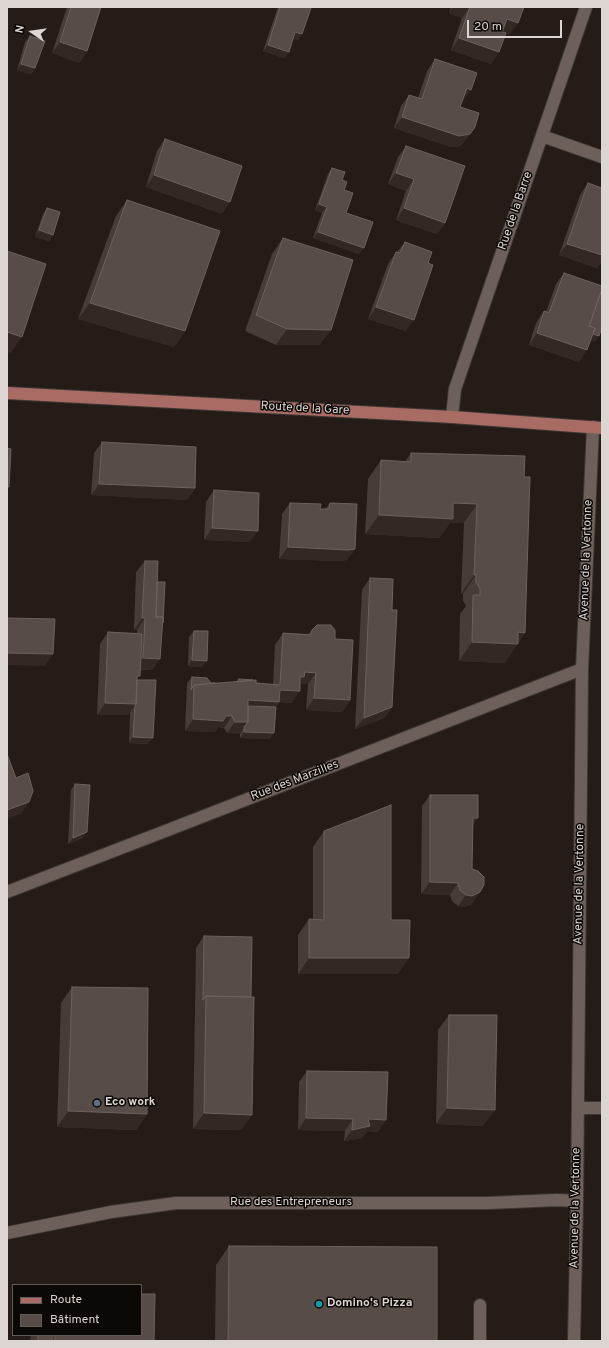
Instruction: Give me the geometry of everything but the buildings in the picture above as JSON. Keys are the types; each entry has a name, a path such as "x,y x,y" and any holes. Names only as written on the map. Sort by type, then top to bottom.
{"main road":[{"name":"Route de la Gare","path":"7,393 452,417 598,427"}],"street":[{"name":"Rue de la Barre","path":"452,417 455,389 586,7"},
{"path":"542,136 602,157"},
{"name":"Avenue de la Vertonne","path":"574,1341 577,1201 582,669 598,427"},
{"name":"Rue des Marzilles","path":"7,892 582,669"},
{"path":"578,1108 602,1108"},
{"name":"Rue des Entrepreneurs","path":"7,1233 111,1212 176,1203 488,1203 557,1200 577,1201"},
{"path":"480,1305 480,1341"}],"place":[{"name":"Eco work","path":"97,1103"},
{"name":"Domino's Pizza","path":"319,1304"}]}
